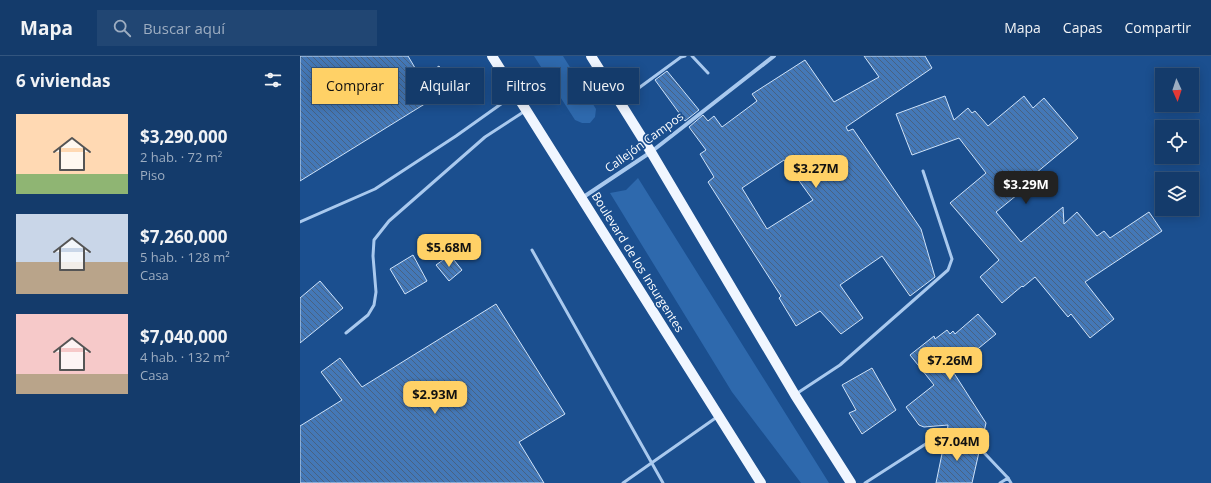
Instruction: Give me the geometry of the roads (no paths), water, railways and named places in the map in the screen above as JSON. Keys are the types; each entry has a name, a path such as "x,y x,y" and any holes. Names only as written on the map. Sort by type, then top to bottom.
{"main road":[{"name":"Boulevard de los Insurgentes","path":"492,56 500,68"},
{"path":"591,56 599,68"},
{"name":"Boulevard de los Insurgentes","path":"522,104 761,483"},
{"path":"621,104 795,395 851,483"}],"street":[{"name":"Callejón Campos","path":"582,198 651,152 774,56"}],"lane":[{"path":"639,88 685,56"},
{"path":"692,56 708,74"},
{"path":"300,222 374,189 456,136 501,104"},
{"path":"346,333 368,315 374,305 376,292 373,256 374,240 389,221 485,138 526,110"},
{"path":"795,395 840,365 948,270 952,259 923,171"},
{"path":"532,250 663,483"},
{"path":"623,483 718,416"},
{"path":"865,483 935,438 954,435 972,440 1011,483"},
{"path":"1000,483 1008,478"}]}
